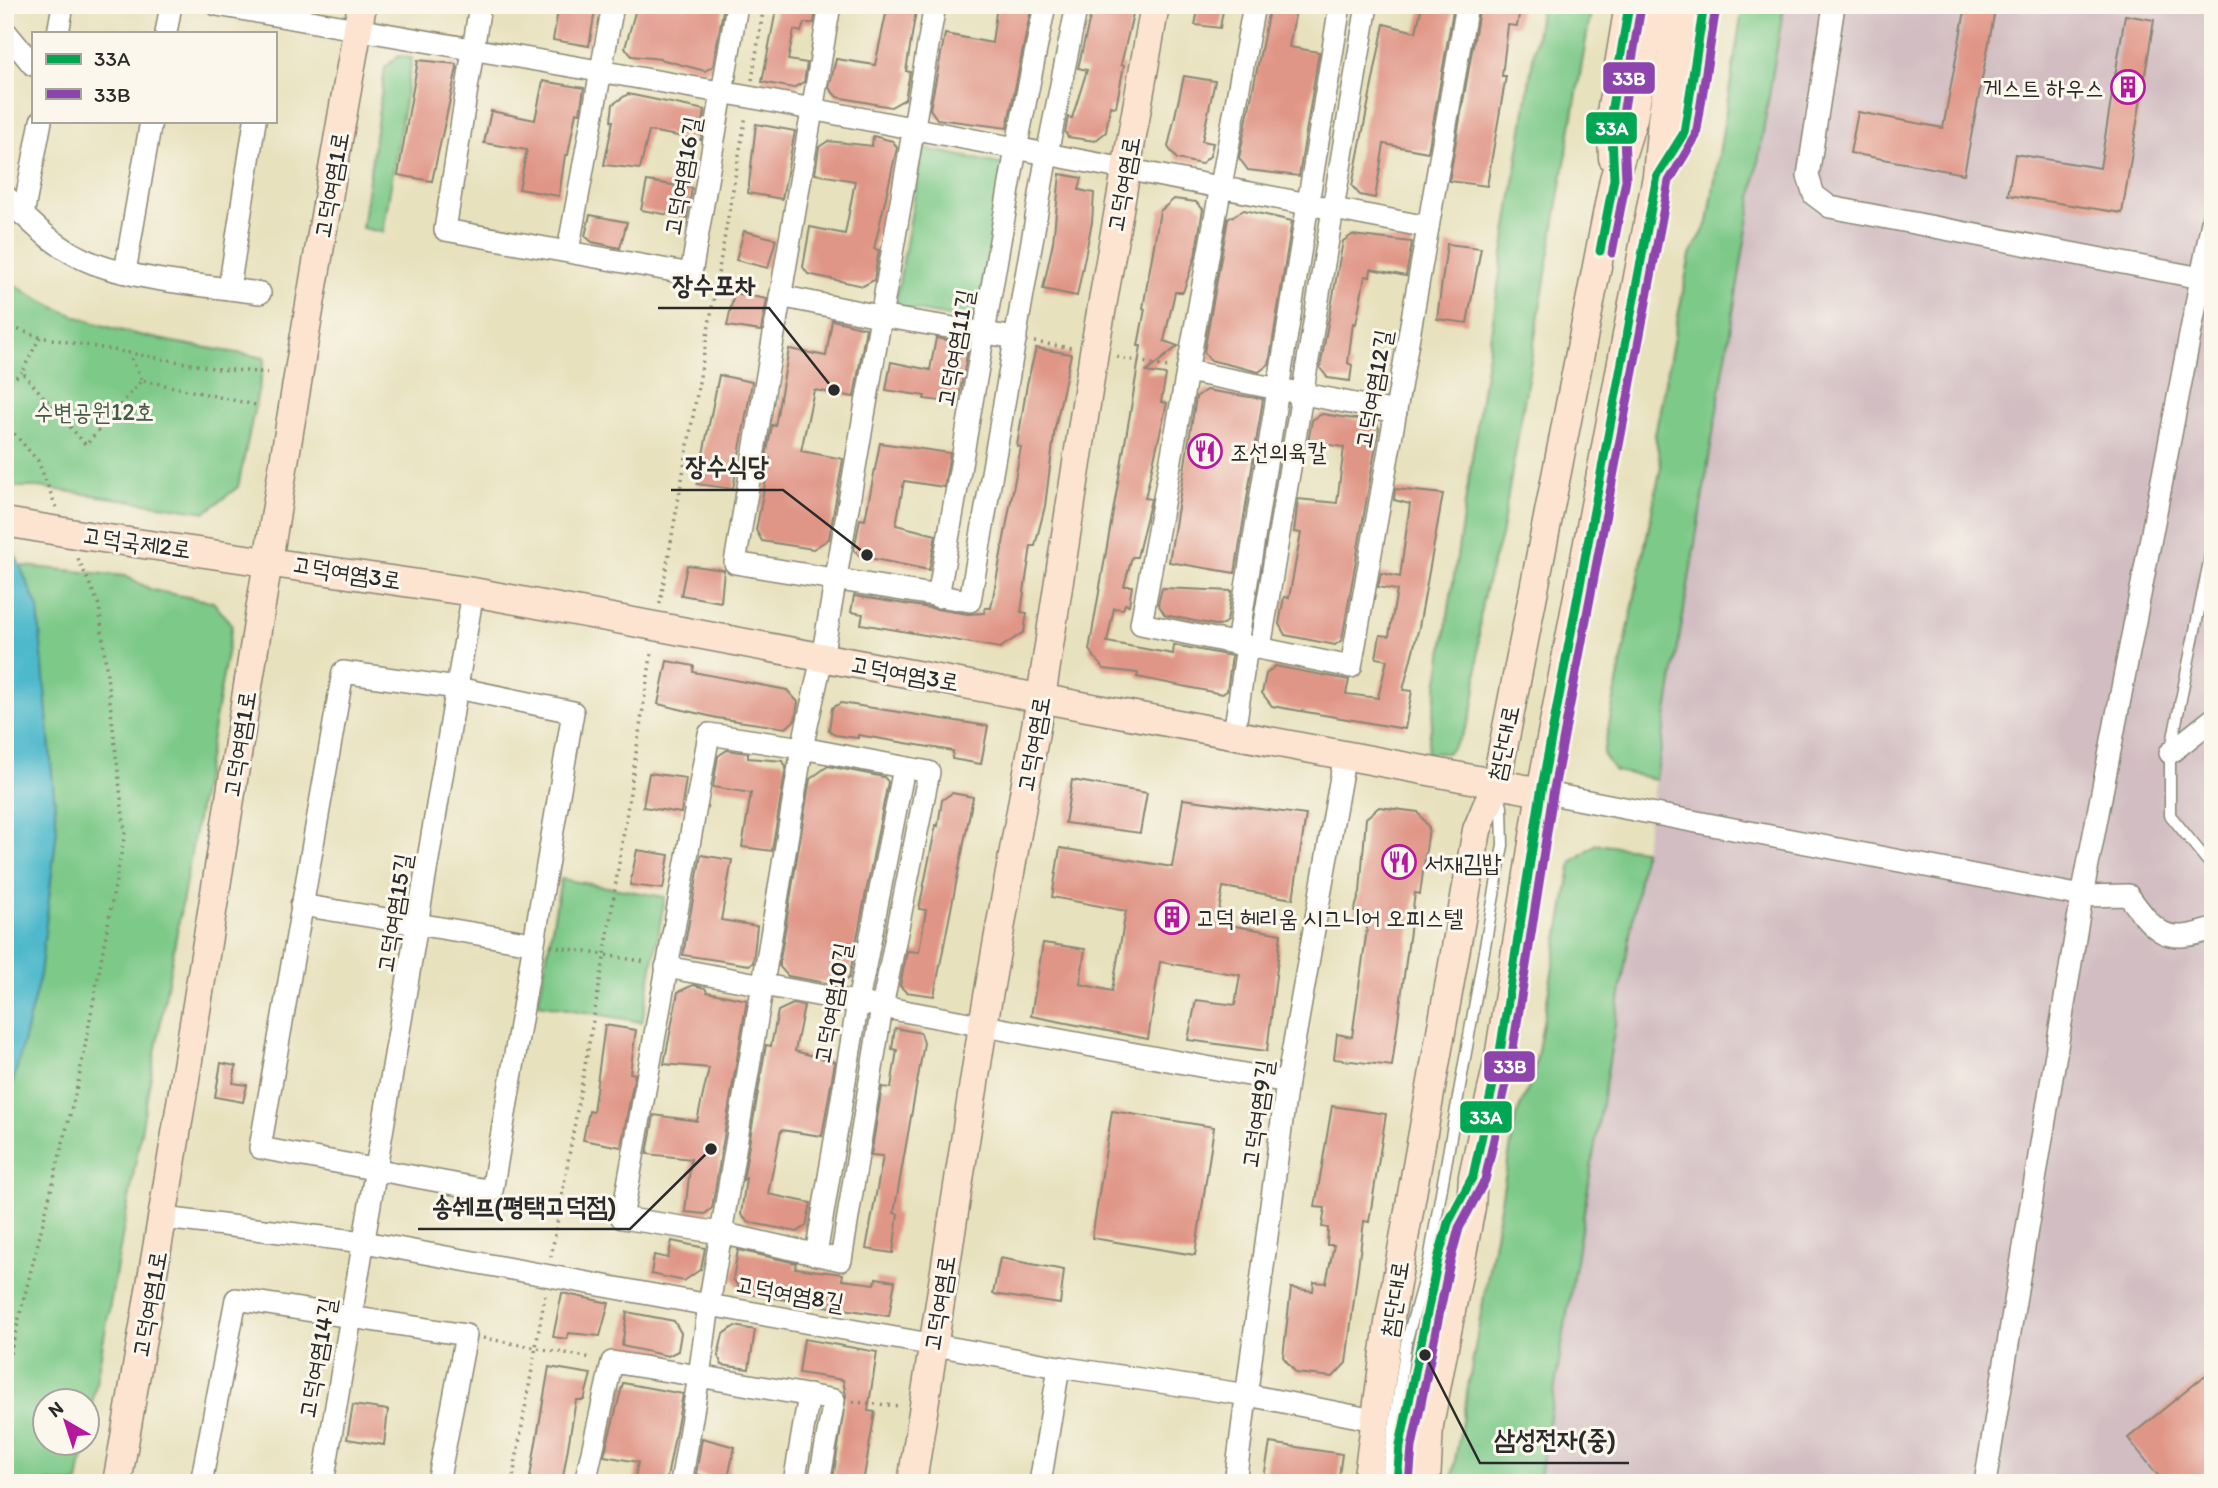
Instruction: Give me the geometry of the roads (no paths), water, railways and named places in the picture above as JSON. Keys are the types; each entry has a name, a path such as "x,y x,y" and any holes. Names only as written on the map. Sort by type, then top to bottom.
{"street":[{"path":"58,32 63,5"},
{"path":"166,32 171,5"},
{"path":"217,5 271,18 359,17 473,48 749,97 1428,227"},
{"name":"고덕여염16길","path":"480,5 444,230 691,274 737,5"},
{"path":"568,251 613,5"},
{"path":"830,5 734,563 970,601 1047,154 1077,5"},
{"path":"164,1218 364,1242 709,1306 802,748 822,658 879,316 935,5"},
{"name":"고덕여염11길","path":"938,597 1016,149 1045,5"},
{"name":"고덕여염로","path":"912,1483 983,1026 1041,698 1126,170 1156,5"},
{"name":"고덕여염12길","path":"1254,5 1141,624 1351,667 1467,5"},
{"path":"1234,734 1248,646 1278,387 1340,5"},
{"path":"1248,646 1303,393 1367,5"},
{"path":"1614,179 1611,113 1629,5"},
{"name":"첨단대로","path":"1367,1483 1382,1431 1380,1390 1389,1323 1477,830 1496,784 1614,179 1633,118 1653,5"},
{"name":"첨단대로","path":"1426,1483 1429,1425 1471,1207 1473,1176 1499,1058 1541,792 1657,176 1661,120 1680,5"},
{"path":"1657,176 1684,133 1704,5"},
{"path":"1834,5 1808,176 1814,195 1830,207 2201,278"},
{"name":"고덕여염1로","path":"117,1483 164,1218 268,560 359,17"},
{"path":"5,31 32,64"},
{"path":"23,215 41,122"},
{"path":"125,272 151,122"},
{"path":"229,289 255,122"},
{"path":"5,195 23,215 55,242 84,258 125,272 260,293"},
{"path":"1985,1483 2082,896 2213,217"},
{"path":"780,296 879,316 1016,338"},
{"path":"1187,371 1396,412"},
{"name":"고덕국제2로","path":"5,522 80,540 268,560"},
{"name":"고덕여염3로","path":"268,560 473,592 1541,792"},
{"name":"고덕여염15길","path":"364,1242 473,592"},
{"path":"343,672 457,688 573,712 492,1191 260,1148 301,905 343,672"},
{"path":"2170,753 2213,719"},
{"path":"709,734 802,748 904,768 929,772 882,1007 841,1260 721,1233 622,1218 709,734"},
{"name":"고덕여염9길","path":"1235,1483 1287,1082 1345,754"},
{"name":"고덕여염10길","path":"816,1255 858,1002 904,768"},
{"path":"1541,792 2082,896 2128,895 2154,929 2183,939 2213,929"},
{"path":"301,905 532,943"},
{"path":"666,967 1287,1082"},
{"name":"고덕여염14길","path":"323,1483 364,1242"},
{"path":"201,1483 236,1299 466,1335 438,1483"},
{"name":"고덕여염8길","path":"681,1483 709,1306 932,1345"},
{"path":"932,1345 1248,1395 1382,1431"},
{"path":"585,1483 611,1362 834,1400 819,1483"},
{"path":"1040,1483 1059,1367"},
{"path":"794,1483 809,1395"}],"lane":[{"path":"2213,542 2170,753 2170,815 2213,868"},
{"path":"1386,1483 1382,1431 1429,1259 1503,845 1502,807 1496,784"},
{"path":"1396,1483 1402,1433 1438,1259 1448,1223 1473,1176"},
{"path":"1380,1390 1406,1343"}],"water":[{"path":"5,531 38,608 57,830 40,975 5,1115"}],"place":[{"name":"게스트 하우스","path":"2128,87"},
{"name":"장수포차","path":"834,390"},
{"name":"조선의육칼","path":"1205,451"},
{"name":"장수식당","path":"867,555"},
{"name":"서재김밥","path":"1399,862"},
{"name":"고덕 헤리움 시그니어 오피스텔","path":"1172,917"},
{"name":"송쉐프(평택고덕점)","path":"711,1149"},
{"name":"삼성전자(중)","path":"1425,1355"}],"park label":[{"name":"수변공원12호","path":"94,411"}]}
